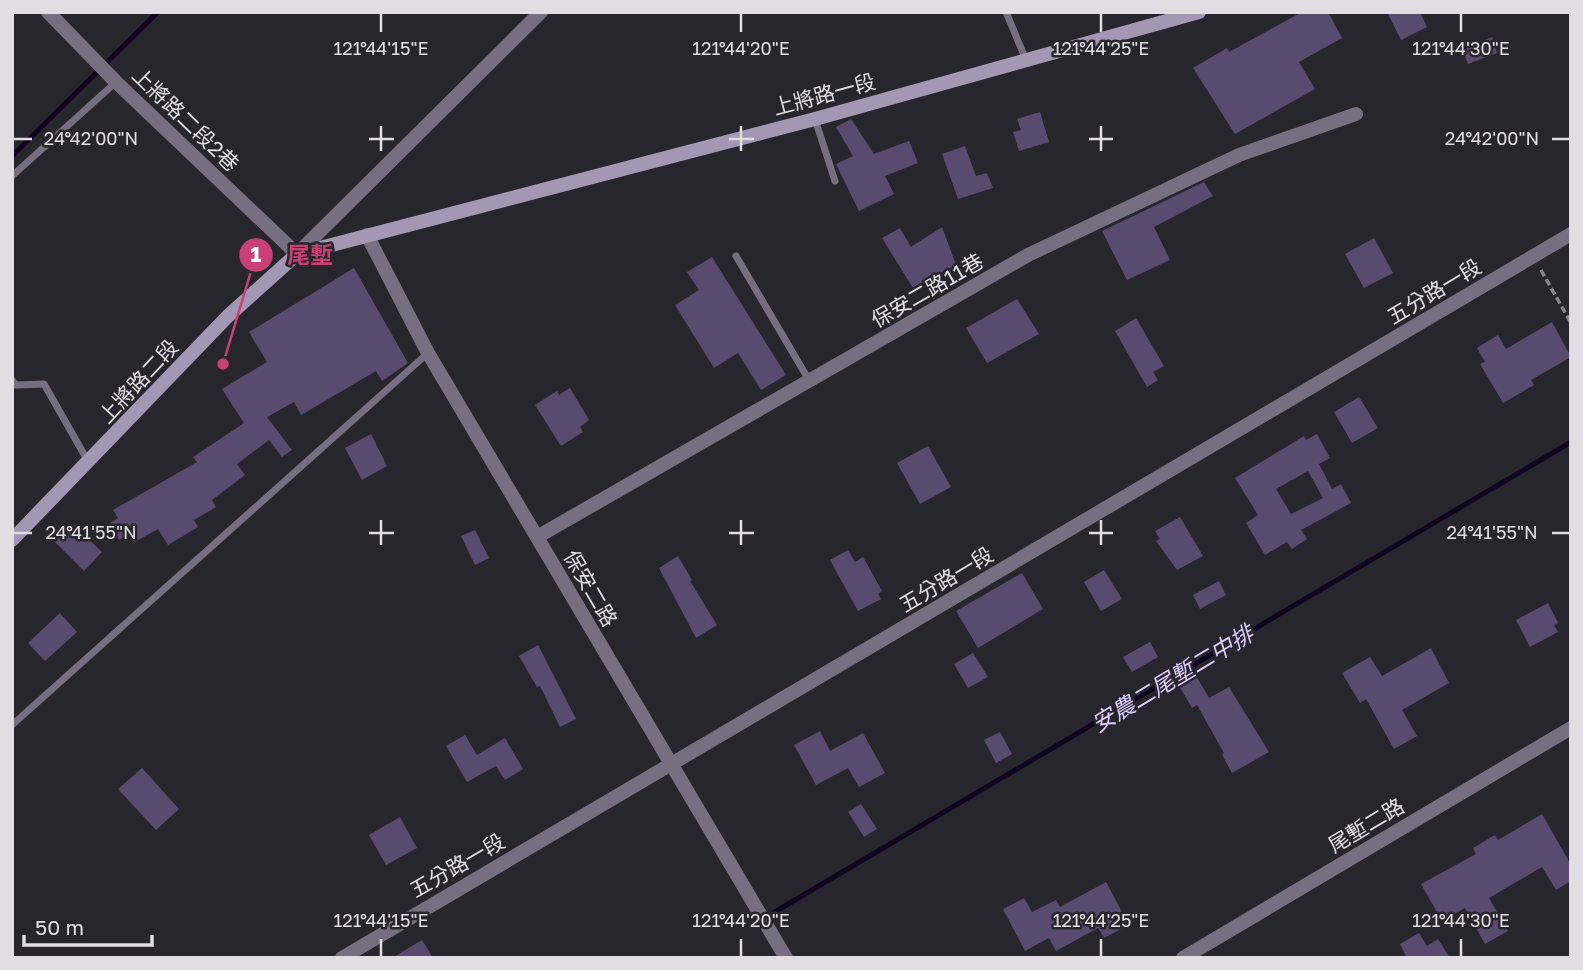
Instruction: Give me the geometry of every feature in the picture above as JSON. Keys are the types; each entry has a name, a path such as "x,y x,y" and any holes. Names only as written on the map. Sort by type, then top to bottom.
{"main road":[{"name":"上將路一段","path":"297,254 815,119 1199,12"},
{"name":"上將路二段","path":"12,540 228,316 297,254"}],"street":[{"name":"上將路二段2巷","path":"48,12 116,82 297,254"},
{"path":"297,254 541,12"},
{"name":"保安二路11巷","path":"537,537 1028,255 1153,193 1239,155 1356,114"},
{"name":"五分路一段","path":"349,955 1571,234"},
{"name":"保安二路","path":"367,235 428,352 786,958"},
{"name":"尾塹二路","path":"1183,958 1571,728"}],"lane":[{"path":"1006,12 1027,61"},
{"path":"12,176 116,82"},
{"path":"815,119 835,181"},
{"path":"736,256 810,382"},
{"path":"12,725 428,352"},
{"path":"12,380 16,385 44,384 89,463"}],"path":[{"path":"1533,257 1571,323"}],"building":[{"path":"1302,12 1328,12 1342,38 1299,62 1315,89 1235,134 1193,68 1227,48 1229,52"},
{"path":"1387,12 1420,12 1427,27 1401,40"},
{"path":"1492,37 1497,53 1468,64 1462,49"},
{"path":"1040,112 1049,142 1019,151 1013,132 1021,130 1017,119"},
{"path":"851,119 874,154 909,141 918,163 885,176 894,194 859,211 836,164 853,156 836,127"},
{"path":"965,146 976,176 987,173 993,188 958,199 942,154"},
{"path":"1204,182 1213,196 1154,227 1170,260 1127,280 1102,231"},
{"path":"942,227 956,265 913,288 882,238 900,228 911,247"},
{"path":"1374,238 1393,273 1364,288 1345,254"},
{"path":"712,257 786,375 761,390 738,353 714,368 675,305 699,290 687,272"},
{"path":"354,268 408,363 382,381 376,371 301,415 294,402 267,417 292,450 282,457 269,440 237,464 245,475 212,500 216,507 194,520 198,527 168,545 158,529 133,543 128,535 119,540 110,523 118,518 113,510 197,462 193,457 244,423 222,389 267,362 249,332"},
{"path":"1017,299 1039,334 987,363 966,328"},
{"path":"1136,318 1164,366 1153,372 1158,380 1147,387 1115,331"},
{"path":"1552,322 1571,357 1531,380 1534,385 1503,403 1480,364 1485,362 1477,348 1498,335 1506,349"},
{"path":"570,388 589,420 580,427 583,432 561,446 535,405 557,391 559,395"},
{"path":"1359,397 1378,428 1352,443 1334,412"},
{"path":"371,434 387,466 362,480 345,448"},
{"path":"1317,434 1330,458 1319,464 1332,489 1341,484 1351,503 1301,530 1307,539 1292,549 1287,542 1265,555 1246,523 1258,515 1235,478 1304,436 1306,440","holes":["1308,471 1323,498 1291,514 1276,489"]},
{"path":"928,446 951,487 920,504 897,463"},
{"path":"1180,517 1203,556 1177,570 1156,541 1160,539 1155,531"},
{"path":"73,524 102,552 84,571 55,542"},
{"path":"475,530 489,558 475,565 461,536"},
{"path":"848,550 855,562 863,557 882,591 878,594 881,599 858,611 830,560"},
{"path":"678,556 717,625 696,638 659,568"},
{"path":"1104,570 1122,599 1101,611 1084,582"},
{"path":"1022,573 1043,609 978,648 956,611"},
{"path":"1219,581 1226,595 1200,609 1193,595"},
{"path":"1548,603 1558,623 1554,625 1558,632 1530,647 1516,620"},
{"path":"60,613 77,632 45,661 28,643"},
{"path":"1150,642 1158,657 1132,672 1123,657"},
{"path":"538,645 576,719 560,727 540,686 537,687 519,656"},
{"path":"1431,648 1449,683 1402,710 1417,736 1394,749 1366,699 1360,703 1342,673 1370,657 1382,676"},
{"path":"973,653 988,677 968,688 954,664"},
{"path":"1192,669 1209,698 1229,687 1269,752 1232,773 1197,705 1192,708 1175,679"},
{"path":"820,731 830,751 863,733 885,773 859,787 848,768 816,785 794,745"},
{"path":"1000,732 1012,754 996,763 984,740"},
{"path":"465,735 477,755 505,738 523,769 505,780 496,766 467,782 446,746"},
{"path":"142,768 179,809 156,830 118,789"},
{"path":"861,804 877,829 864,837 848,812"},
{"path":"1542,814 1571,865 1571,881 1556,890 1542,867 1489,898 1508,931 1485,944 1465,908 1442,921 1421,884 1476,854 1473,848 1495,835 1498,840"},
{"path":"400,817 417,848 386,865 369,835"},
{"path":"1106,882 1129,925 1104,938 1098,928 1056,951 1049,938 1025,951 1003,909 1024,898 1032,912 1056,900 1060,907"},
{"path":"1419,933 1427,946 1438,939 1450,958 1407,958 1400,944"},
{"path":"422,940 433,958 392,958"}],"waterway":[{"path":"12,156 158,12"},
{"name":"安農二尾塹二中排","path":"773,913 1571,442"}],"place":[{"name":"尾塹","path":"223,364"}]}
